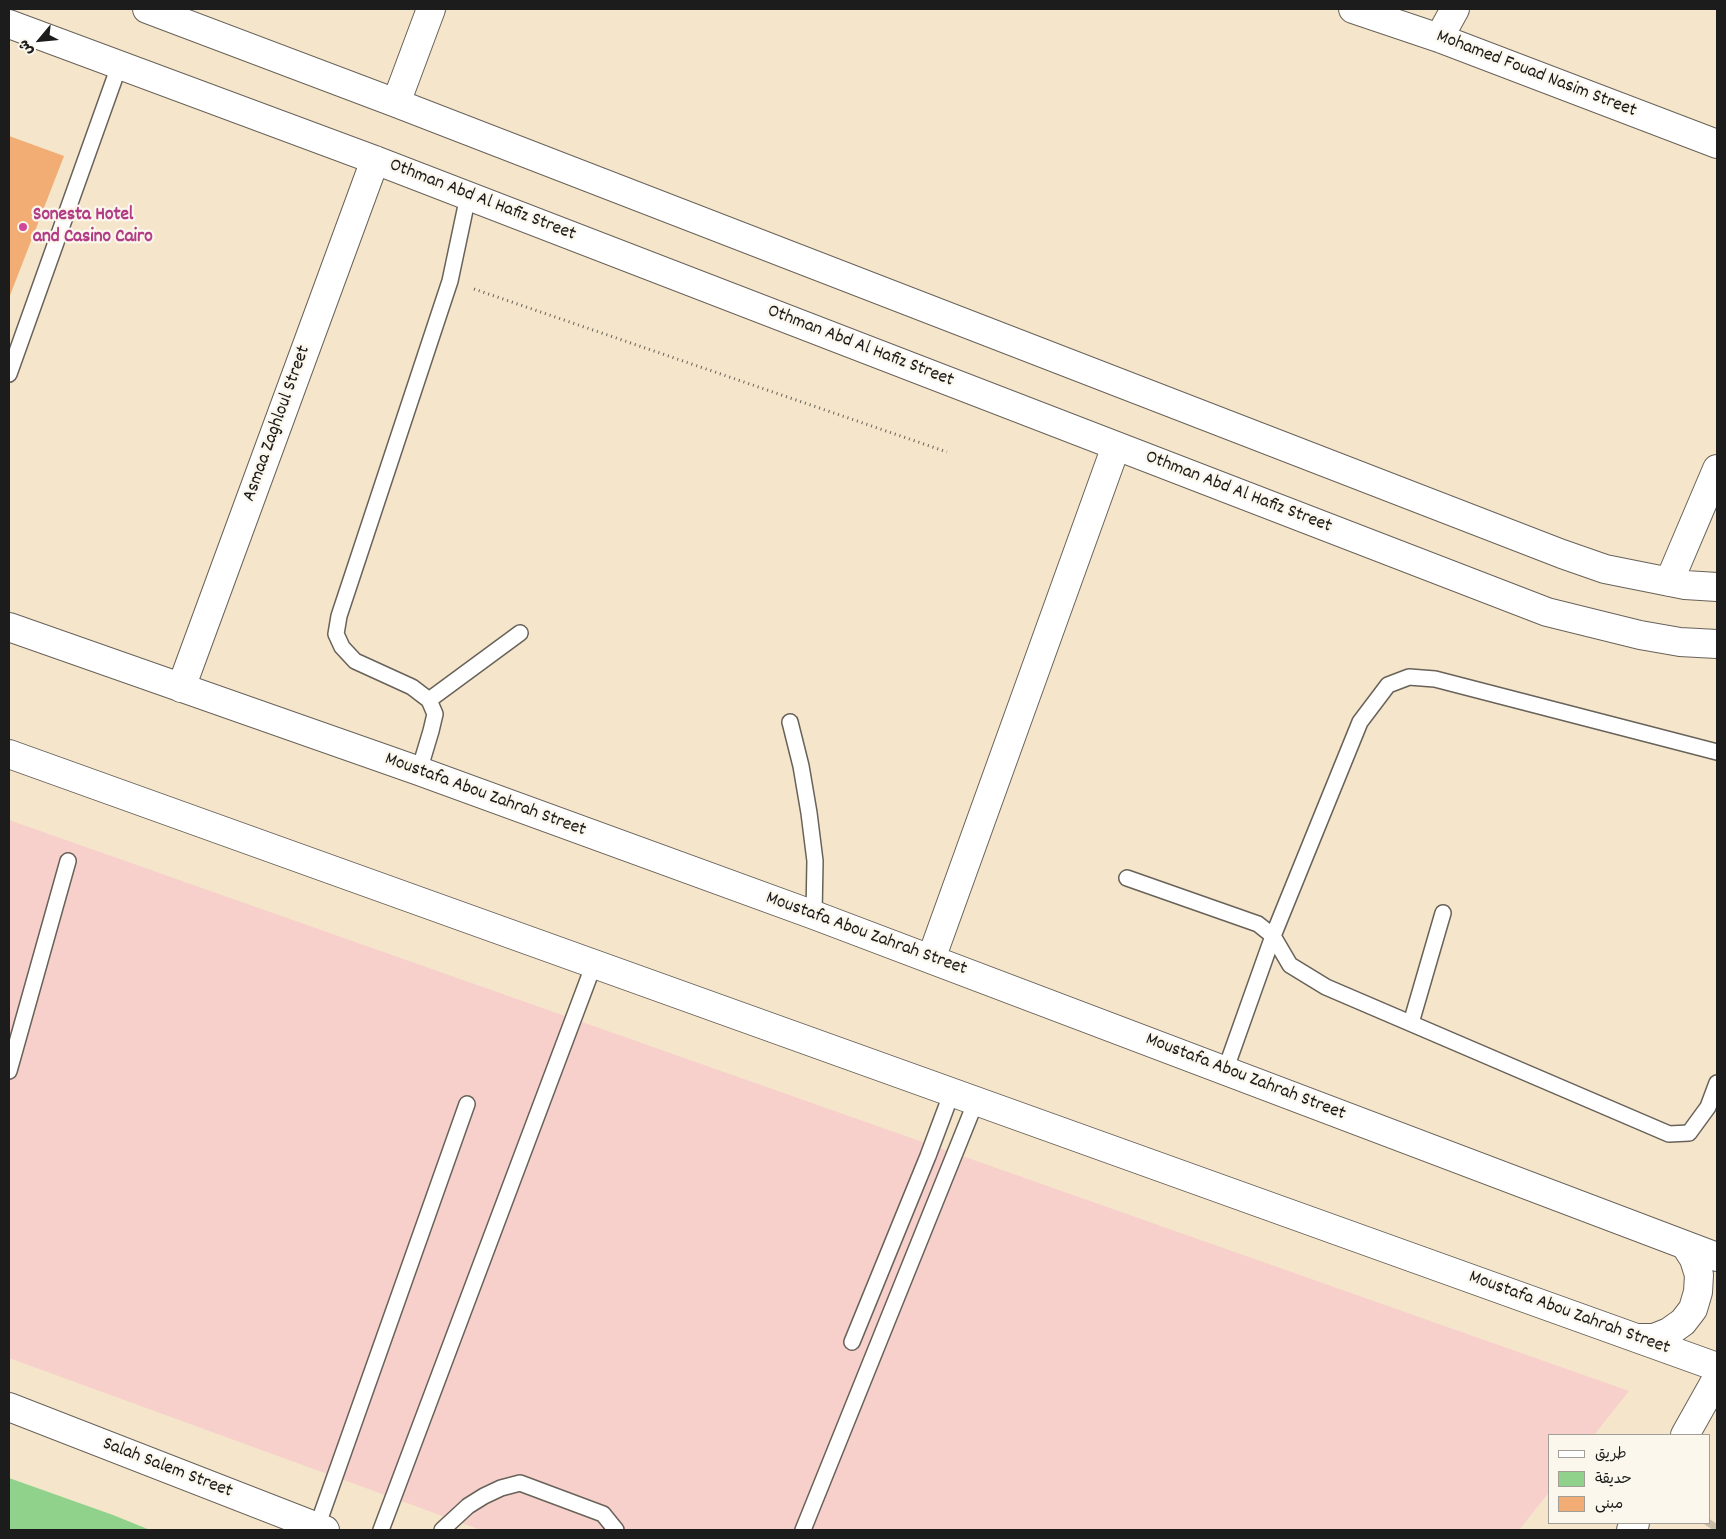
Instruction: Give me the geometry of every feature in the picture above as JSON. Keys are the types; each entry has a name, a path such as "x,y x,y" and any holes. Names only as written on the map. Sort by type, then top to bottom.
{"main road":[{"path":"148,9 1562,554 1605,569 1685,585 1717,587"},
{"path":"396,103 431,9"},
{"name":"Mohamed Fouad Nasim Street","path":"1354,9 1439,38 1717,144"},
{"path":"1439,38 1455,9"},
{"name":"Othman Abd Al Hafiz Street","path":"9,24 375,160 1548,612 1640,635 1680,642 1717,644"},
{"name":"Asmaa Zaghloul Street","path":"181,688 375,160"},
{"path":"931,959 1116,446"},
{"path":"1669,582 1717,469"},
{"name":"Moustafa Abou Zahrah Street","path":"9,628 418,771 814,915 1717,1257"},
{"name":"Moustafa Abou Zahrah Street","path":"9,754 1717,1366"},
{"path":"1637,1338 1654,1338 1670,1332 1683,1322 1693,1309 1698,1292 1699,1276 1694,1259 1685,1245"},
{"path":"1686,1434 1717,1378"},
{"name":"Salah Salem Street","path":"9,1407 321,1528"}],"lane":[{"path":"9,374 119,66"},
{"path":"418,771 435,714 429,700 412,687 355,661 342,647 336,634 338,616 450,281 468,196"},
{"path":"429,700 520,633"},
{"path":"1225,1071 1273,936 1360,722 1388,685 1409,677 1435,679 1717,752"},
{"path":"790,722 801,766 815,861 814,915"},
{"path":"9,1071 68,861"},
{"path":"1127,878 1258,924 1273,936 1290,965 1326,986 1669,1134 1689,1133 1708,1107 1717,1083"},
{"path":"1411,1023 1443,913"},
{"path":"381,1530 594,964"},
{"path":"852,1342 928,1156 964,1097"},
{"path":"803,1530 964,1097"},
{"path":"321,1528 467,1104"},
{"path":"442,1530 468,1506 484,1496 520,1483 602,1514 616,1530"}],"path":[{"path":"450,281 948,452"}],"shaded area":[{"path":"9,820 1629,1391 1595,1434 1548,1434 1548,1494 1519,1530 481,1530 9,1358"}],"green space":[{"path":"9,1478 113,1515 150,1530 9,1530"}],"building":[{"name":"Sonesta Hotel and Casino Cairo","path":"9,136 64,156 9,298"}],"tunnel":[{"path":"1713,1530 1717,1524"}],"place":[{"name":"Sonesta Hotel and Casino Cairo","path":"23,227"}]}
